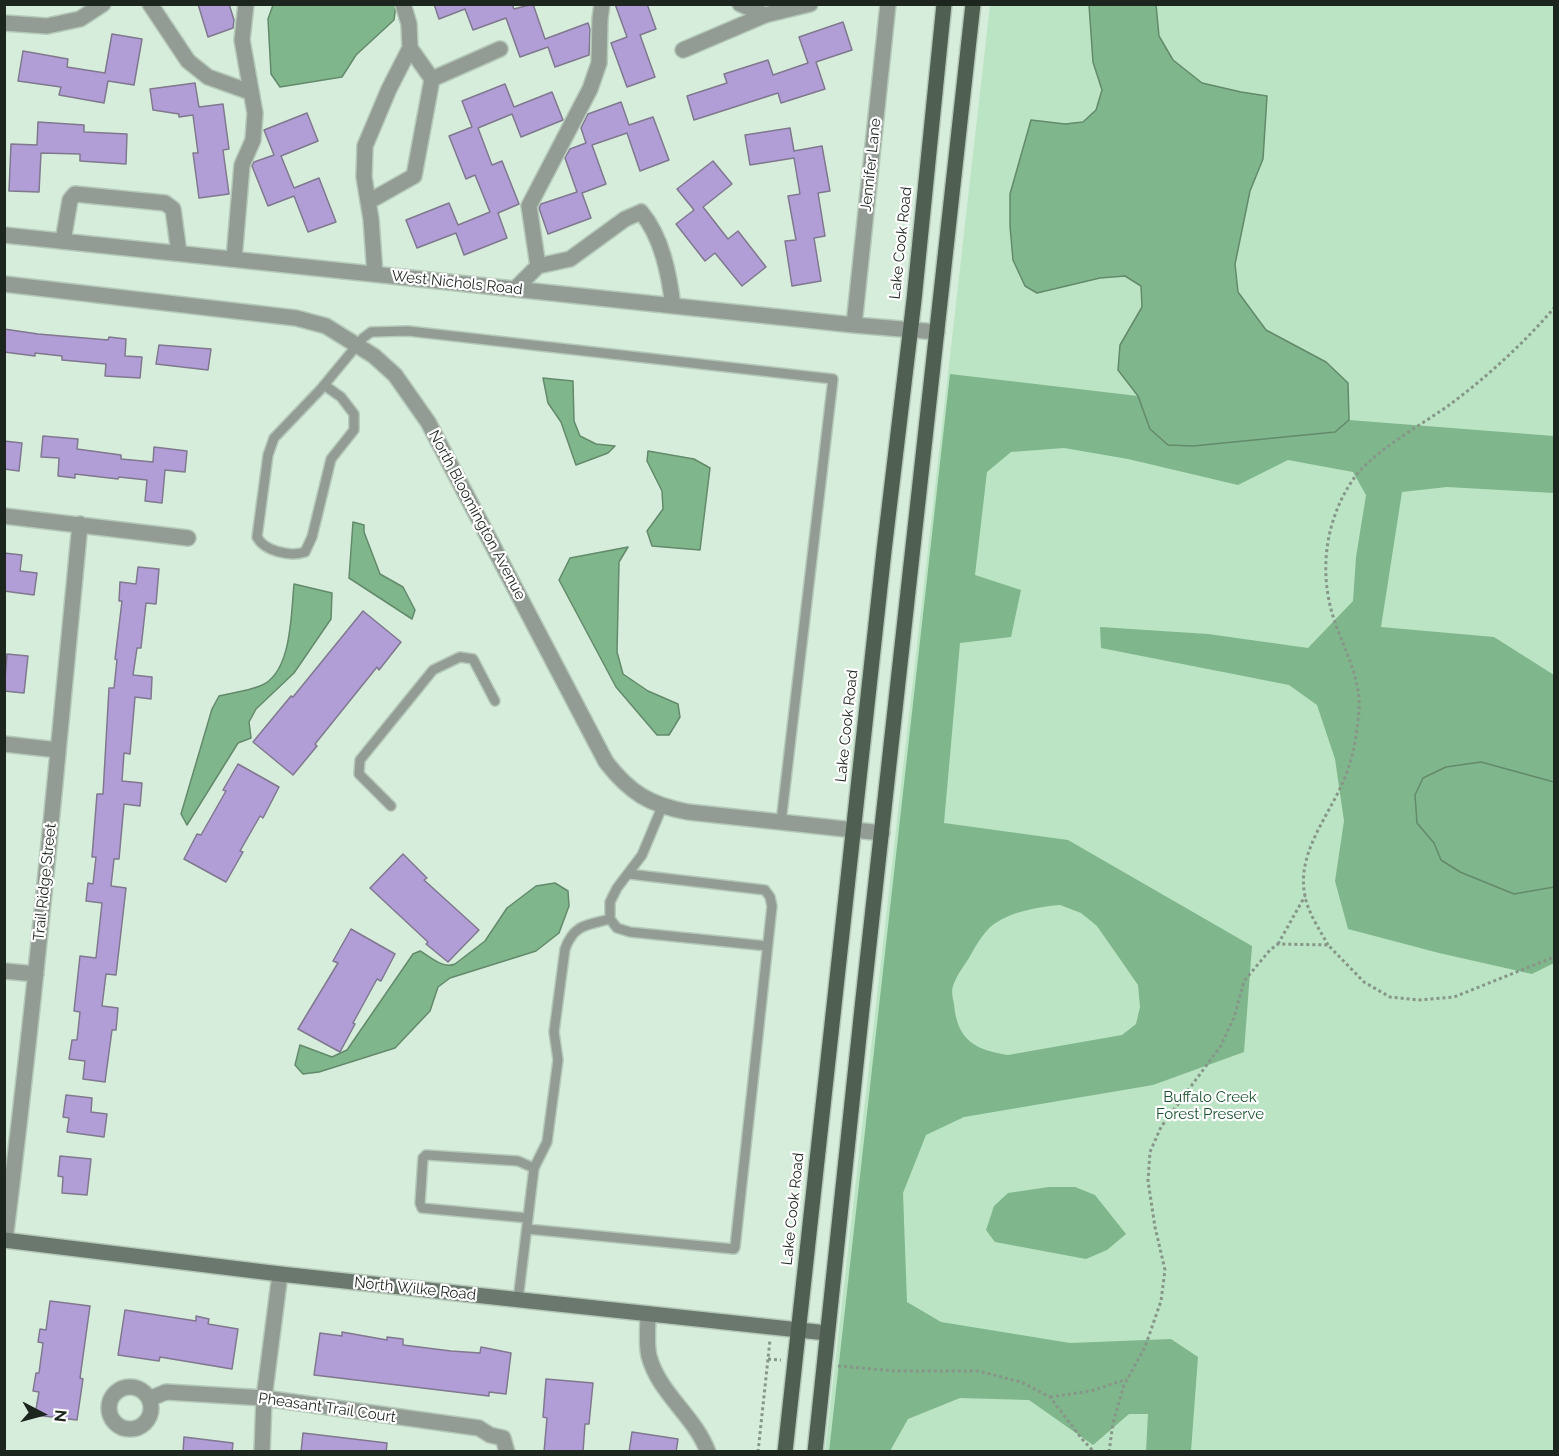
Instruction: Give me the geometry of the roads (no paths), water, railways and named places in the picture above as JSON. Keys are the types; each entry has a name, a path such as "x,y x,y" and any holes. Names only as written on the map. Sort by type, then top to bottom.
{"main road":[{"name":"Lake Cook Road","path":"785,1452 944,4"},
{"path":"815,1452 973,4"}],"street":[{"path":"4,23 47,26 80,19 103,4"},
{"path":"150,4 188,61 208,77 250,92"},
{"path":"234,259 242,165 254,140 255,113 242,40 246,4"},
{"path":"375,274 364,177 365,146 389,89 410,48 409,24 403,4"},
{"path":"538,266 529,206 593,80 599,63 602,4"},
{"path":"740,4 765,15"},
{"path":"683,50 765,15 810,4"},
{"name":"Jennifer Lane","path":"854,325 888,4"},
{"path":"368,202 414,176 432,79 410,48"},
{"path":"432,79 500,49"},
{"path":"63,241 70,200 75,194 165,203 173,209 178,253"},
{"path":"515,289 538,266 570,259 625,219 641,212 651,224 669,275 673,306"},
{"name":"West Nichols Road","path":"4,235 937,332"},
{"name":"North Bloomington Avenue","path":"4,284 296,318 326,326 357,345 374,356 395,375 428,422 606,762 618,777 634,791 662,807 688,812 882,833"},
{"path":"4,516 188,538"},
{"name":"Trail Ridge Street","path":"5,1240 23,1099 80,524"},
{"path":"4,744 58,750"},
{"path":"4,971 36,974"},
{"name":"North Wilke Road","path":"5,1240 280,1274 827,1333"},
{"path":"262,1452 264,1398 280,1274"},
{"path":"648,1314 649,1354 658,1379 688,1417 705,1443 708,1452"},
{"name":"Pheasant Trail Court","path":"149,1399 166,1392 264,1398 479,1428 505,1445"}],"lane":[{"path":"324,385 341,397 354,414 354,430 331,459 312,537 305,552 297,555 271,549 261,544 257,537 268,456 273,438 324,385 363,338 371,332 408,331 832,379 781,822"},
{"path":"391,806 359,774 360,760 433,670 460,657 473,659 495,701"},
{"path":"662,807 642,855 617,888 610,902 610,920 617,928 630,932 767,946"},
{"path":"527,1229 734,1249 772,906 770,897 765,891 629,874"},
{"path":"518,1300 534,1168 547,1142 558,1060 554,1032 565,949 569,938 580,927 610,920"},
{"path":"528,1218 422,1208 420,1203 423,1158 426,1155 518,1161 534,1168"}],"park label":[{"name":"Buffalo Creek Forest Preserve","path":"1210,1106"}]}
